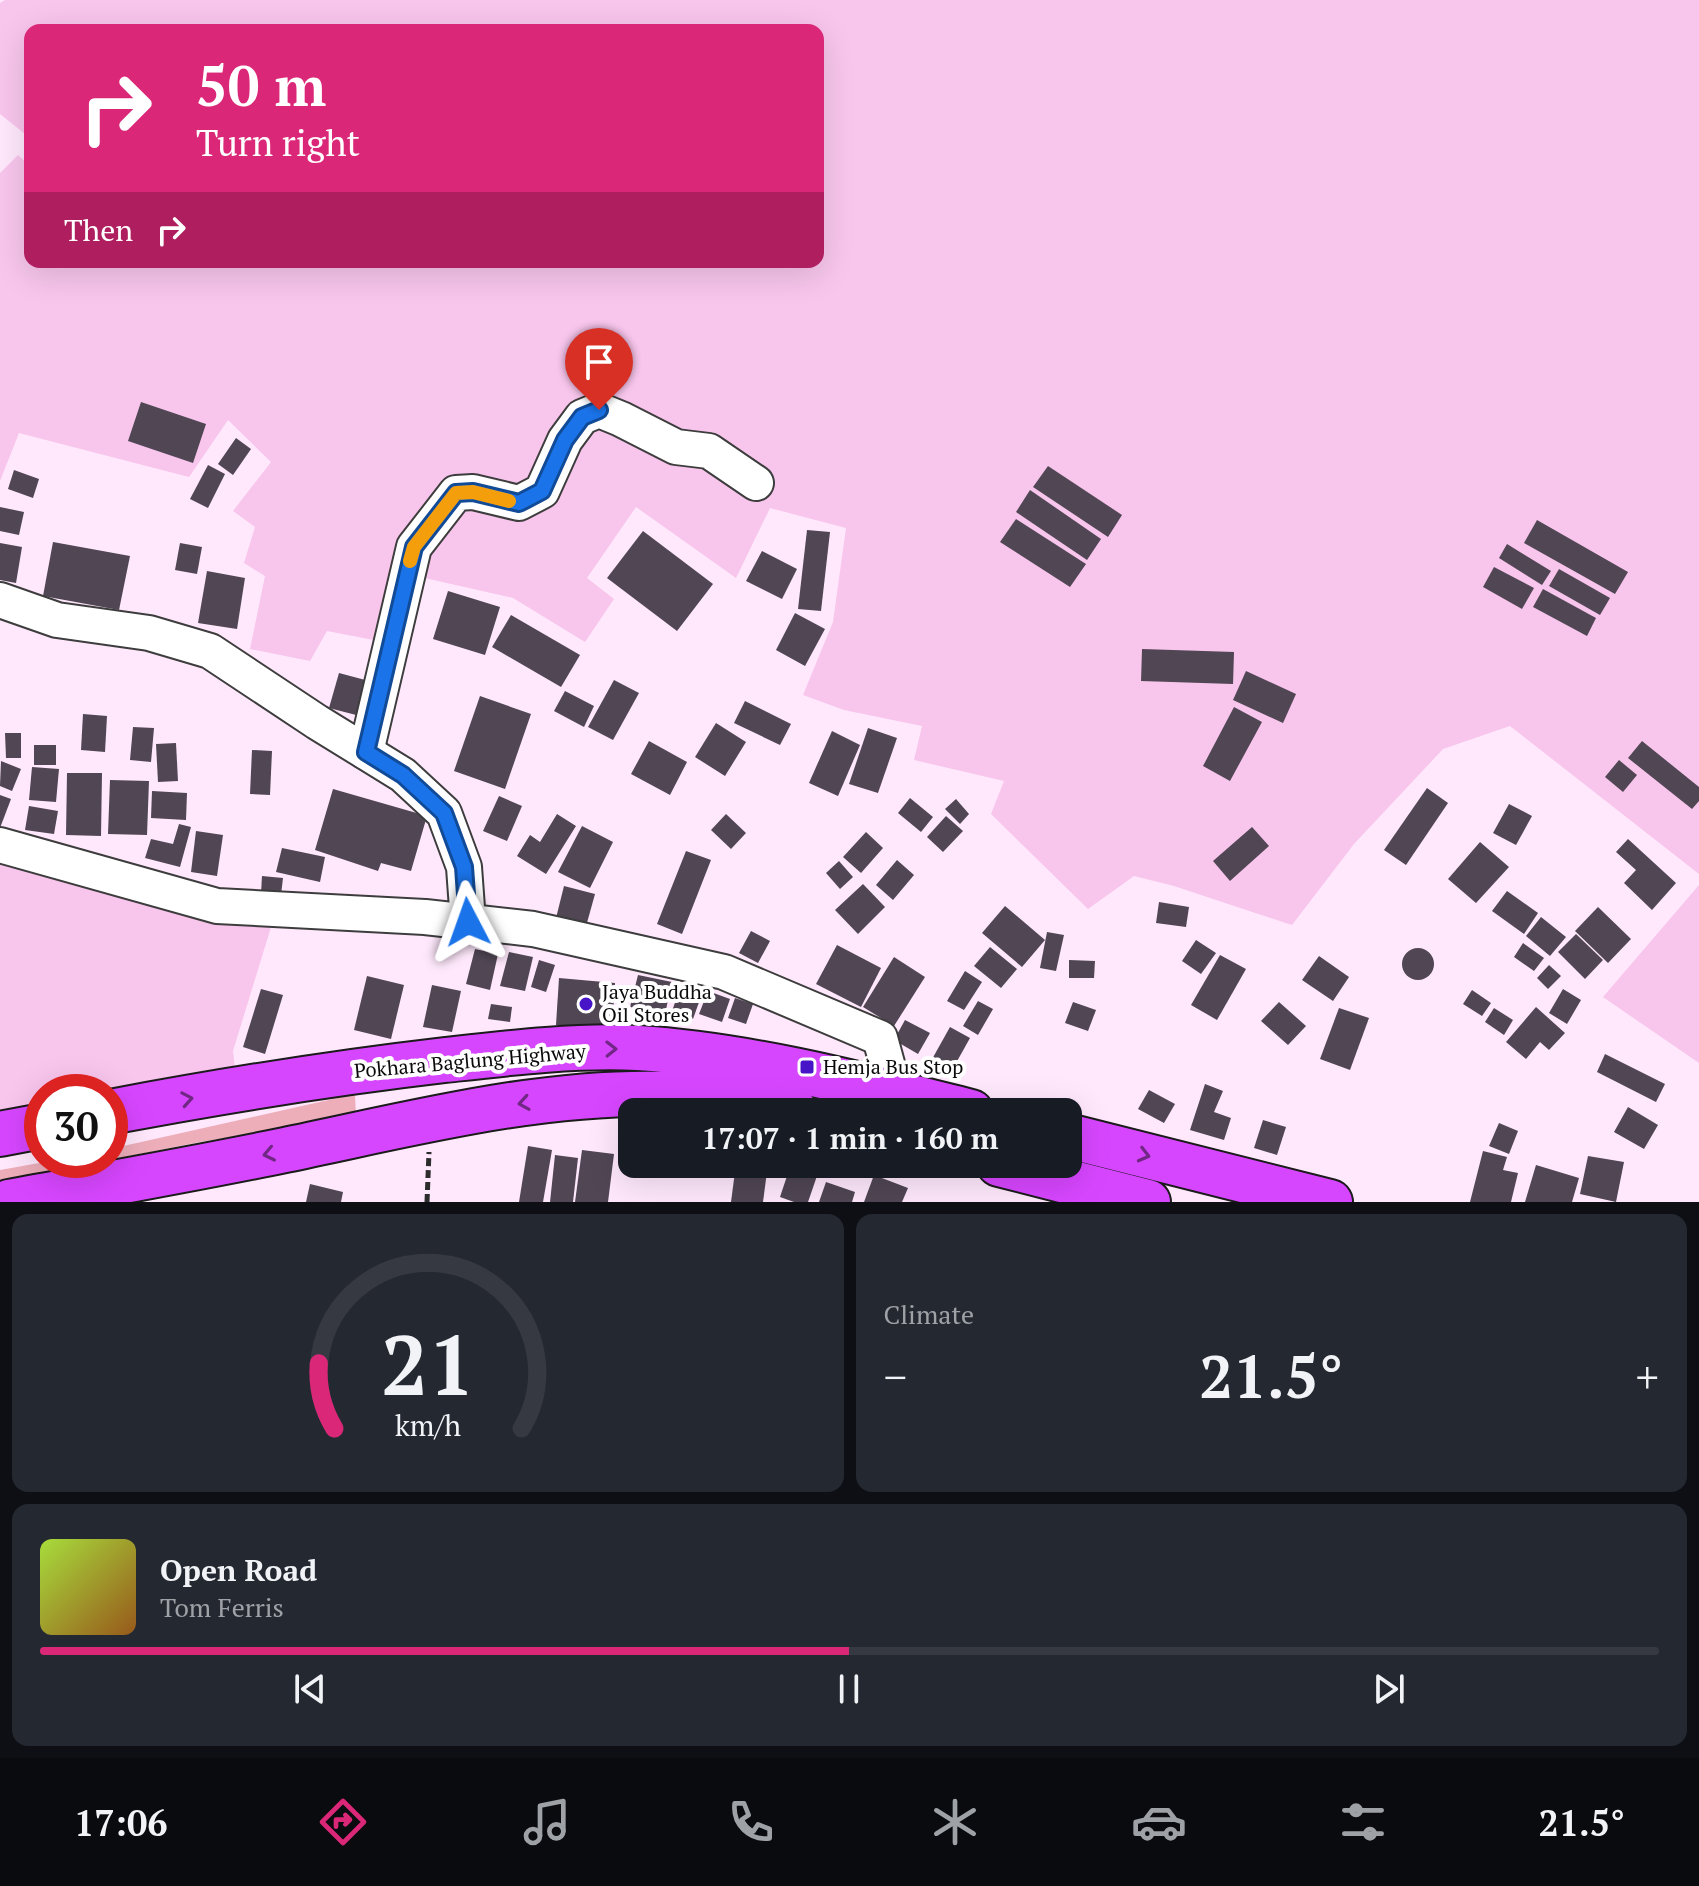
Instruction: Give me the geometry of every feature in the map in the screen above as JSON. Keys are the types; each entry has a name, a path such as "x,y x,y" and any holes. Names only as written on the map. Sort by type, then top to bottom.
{"highway":[{"name":"Pokhara Baglung Highway","path":"128,1109 331,1075 490,1055 635,1048 690,1053 848,1082 882,1098"},
{"path":"9,1202 540,1100 631,1094 715,1098"},
{"path":"0,1134 24,1129"},
{"path":"1082,1140 1330,1202"},
{"path":"1054,1178 1148,1202"}],"street":[{"path":"366,752 414,547 456,493 473,492 519,503 542,491 565,440 582,417 599,410 676,447 709,451 756,483"},
{"path":"0,600 57,620 149,633 210,651 403,775 444,813 464,867 468,922"},
{"path":"0,845 217,906 425,917 533,929 724,972 880,1038 890,1098"}],"path":[{"path":"427,1202 431,1119"}],"shaded area":[{"path":"5,0 1699,0 1699,874 1510,726 1443,749 1354,844 1292,925 1134,876 1088,909 991,814 1004,781 914,760 922,726 844,710 803,695 833,622 846,528 770,508 736,578 636,507 587,578 614,599 585,642 513,598 420,577 405,646 327,631 310,661 250,649 265,576 244,563 255,527 233,511 271,462 228,420 189,477 19,433 0,481 0,173 18,155 24,160 24,268 824,268 824,24 24,24 24,133 0,114 0,3"},
{"path":"0,862 272,924 233,1051 235,1070 128,1089 128,1074 24,1074 24,1107 0,1112"},
{"path":"1699,885 1699,1063 1603,997"},
{"path":"355,1094 356,1117 128,1156 128,1145"},
{"path":"24,1166 24,1177 0,1182 0,1170"}],"building":[{"path":"141,402 206,424 193,463 128,441"},
{"path":"236,438 251,449 233,475 218,464"},
{"path":"208,465 225,474 208,508 190,499"},
{"path":"1048,466 1122,515 1108,537 1033,487"},
{"path":"14,470 39,479 33,498 8,489"},
{"path":"1030,490 1101,539 1087,560 1016,512"},
{"path":"0,507 24,512 19,535 0,531"},
{"path":"1016,519 1086,564 1070,587 1000,542"},
{"path":"1537,520 1628,572 1615,594 1524,543"},
{"path":"807,530 830,532 821,611 798,609"},
{"path":"643,531 713,584 677,631 607,578"},
{"path":"53,542 130,556 119,610 43,596"},
{"path":"0,543 22,547 16,583 0,580"},
{"path":"180,543 202,547 197,574 175,570"},
{"path":"1507,544 1551,571 1542,585 1499,558"},
{"path":"762,551 797,569 782,599 746,581"},
{"path":"1494,567 1534,588 1522,609 1483,587"},
{"path":"1559,569 1610,598 1600,615 1549,586"},
{"path":"207,571 245,578 237,629 198,623"},
{"path":"1543,589 1596,618 1587,636 1533,607"},
{"path":"448,591 500,607 485,655 433,639"},
{"path":"795,613 825,629 805,666 776,650"},
{"path":"511,615 580,655 561,687 492,647"},
{"path":"1142,649 1234,652 1233,684 1141,681"},
{"path":"1246,671 1296,694 1283,723 1233,700"},
{"path":"339,673 369,681 360,716 329,708"},
{"path":"614,680 639,693 613,740 588,727"},
{"path":"565,691 594,706 584,727 554,711"},
{"path":"480,696 531,714 505,789 454,771"},
{"path":"745,701 791,724 780,745 734,723"},
{"path":"1234,707 1262,722 1230,781 1203,766"},
{"path":"83,714 107,716 105,752 81,750"},
{"path":"716,723 746,742 725,776 695,757"},
{"path":"133,727 154,728 151,762 130,760"},
{"path":"868,728 897,738 878,793 849,784"},
{"path":"832,731 860,745 838,796 809,783"},
{"path":"5,733 21,733 21,758 6,758"},
{"path":"649,741 687,762 670,795 631,774"},
{"path":"1642,741 1699,787 1699,801 1692,809 1628,758"},
{"path":"176,743 178,781 158,782 156,744"},
{"path":"34,745 56,745 56,765 34,765"},
{"path":"252,750 272,751 270,795 250,794"},
{"path":"1619,760 1637,775 1623,792 1605,777"},
{"path":"1,761 21,769 12,791 0,786"},
{"path":"32,767 59,769 56,802 29,800"},
{"path":"67,773 102,773 101,836 66,835"},
{"path":"110,780 149,781 147,835 108,834"},
{"path":"1427,788 1448,803 1406,865 1384,850"},
{"path":"333,789 427,816 411,871 381,863 378,871 315,850"},
{"path":"152,791 187,793 186,820 151,818"},
{"path":"0,795 11,799 0,828"},
{"path":"499,796 522,806 507,841 483,831"},
{"path":"910,798 933,817 921,832 898,813"},
{"path":"956,799 969,814 960,824 945,809"},
{"path":"1509,804 1532,816 1516,845 1493,833"},
{"path":"29,806 58,811 54,834 25,830"},
{"path":"557,814 576,826 546,874 517,856 530,835 540,842"},
{"path":"726,814 746,833 731,849 711,830"},
{"path":"946,816 963,831 943,852 927,837"},
{"path":"179,824 191,827 180,867 145,858 151,839 173,844"},
{"path":"582,826 613,842 590,888 558,872"},
{"path":"1252,827 1269,846 1230,881 1213,861"},
{"path":"196,831 223,835 217,876 191,872"},
{"path":"866,832 883,848 861,873 843,857"},
{"path":"1628,839 1676,883 1652,910 1624,883 1636,870 1616,852"},
{"path":"1480,842 1509,867 1476,903 1448,879"},
{"path":"282,848 325,857 320,882 276,872"},
{"path":"686,851 711,860 682,934 657,924"},
{"path":"897,860 914,875 893,900 876,885"},
{"path":"839,861 853,877 840,889 826,873"},
{"path":"262,876 283,878 281,895 261,893"},
{"path":"863,884 885,907 858,934 835,910"},
{"path":"564,886 595,894 585,930 555,922"},
{"path":"1507,891 1538,913 1524,934 1492,911"},
{"path":"1159,902 1189,907 1186,927 1156,923"},
{"path":"1005,906 1045,940 1022,967 982,933"},
{"path":"1598,907 1631,939 1608,963 1575,931"},
{"path":"1541,917 1566,937 1550,956 1526,936"},
{"path":"751,931 770,941 758,963 739,953"},
{"path":"1047,932 1064,935 1056,971 1040,968"},
{"path":"1576,934 1603,960 1585,979 1558,952"},
{"path":"1196,940 1216,953 1201,974 1182,961"},
{"path":"1523,943 1544,958 1534,971 1514,957"},
{"path":"837,945 881,968 861,1007 816,984"},
{"path":"990,947 1017,969 1001,988 974,966"},
{"path":"1418,948 1430,952 1434,964 1430,976 1418,980 1406,976 1402,964 1406,952"},
{"path":"475,949 498,954 490,990 466,984"},
{"path":"509,952 533,957 525,991 500,986"},
{"path":"1220,955 1246,969 1217,1020 1191,1005"},
{"path":"1319,956 1349,977 1333,1001 1302,980"},
{"path":"894,957 925,977 894,1026 863,1007"},
{"path":"539,960 555,965 546,992 531,987"},
{"path":"1069,960 1095,961 1094,978 1069,978"},
{"path":"1549,965 1561,976 1548,989 1537,978"},
{"path":"965,971 982,982 964,1010 947,1001"},
{"path":"638,975 672,982 665,1014 630,1007"},
{"path":"367,976 404,985 391,1039 354,1030"},
{"name":"Jaya Buddha Oil Stores","path":"559,978 615,983 612,1028 556,1025"},
{"path":"682,983 703,991 693,1019 672,1011"},
{"path":"432,985 461,991 452,1032 423,1027"},
{"path":"261,989 283,995 265,1054 243,1047"},
{"path":"1563,989 1581,1000 1567,1024 1549,1013"},
{"path":"1472,990 1491,1003 1482,1016 1463,1004"},
{"path":"708,991 730,999 722,1022 699,1014"},
{"path":"735,998 753,1004 746,1024 728,1018"},
{"path":"978,1001 993,1009 978,1035 963,1026"},
{"path":"1073,1002 1096,1010 1088,1031 1065,1023"},
{"path":"1279,1002 1306,1026 1288,1045 1261,1021"},
{"path":"491,1004 512,1007 510,1022 488,1019"},
{"path":"1536,1007 1565,1033 1549,1050 1540,1042 1526,1059 1506,1042"},
{"path":"1339,1008 1369,1018 1350,1070 1320,1059"},
{"path":"1494,1008 1513,1020 1504,1035 1485,1022"},
{"path":"905,1020 930,1033 918,1054 894,1040"},
{"path":"950,1027 970,1038 951,1072 931,1061"},
{"path":"1605,1054 1665,1084 1656,1102 1597,1072"},
{"path":"1205,1084 1223,1091 1214,1112 1231,1118 1224,1140 1190,1130"},
{"path":"1149,1090 1175,1104 1164,1123 1138,1109"},
{"path":"1628,1107 1658,1125 1644,1149 1614,1132"},
{"path":"1263,1120 1286,1127 1277,1155 1254,1148"},
{"path":"1499,1123 1518,1131 1509,1154 1489,1146"},
{"path":"528,1146 552,1150 543,1202 519,1202"},
{"path":"582,1150 614,1154 608,1202 575,1202"},
{"path":"1483,1151 1507,1157 1503,1170 1518,1173 1511,1202 1470,1202"},
{"path":"555,1155 578,1158 573,1202 550,1202"},
{"path":"1588,1156 1624,1162 1616,1202 1580,1194"},
{"path":"1536,1165 1579,1178 1572,1202 1525,1202"},
{"path":"734,1178 766,1178 763,1202 731,1202"},
{"path":"786,1178 816,1178 808,1202 794,1202 780,1197"},
{"path":"873,1178 882,1178 908,1188 902,1202 864,1202"},
{"path":"826,1182 855,1192 852,1202 819,1202"},
{"path":"310,1184 343,1192 341,1202 306,1202"}],"slow traffic":[{"path":"410,561 414,547 456,493 473,492 509,501"}],"place":[{"name":"Jaya Buddha Oil Stores","path":"586,1004"},
{"name":"Hemja Bus Stop","path":"807,1067"}],"route":[{"path":"468,922 464,867 444,813 403,775 366,752 414,547 456,493 473,492 519,503 542,491 565,440 582,417 599,410"}]}
